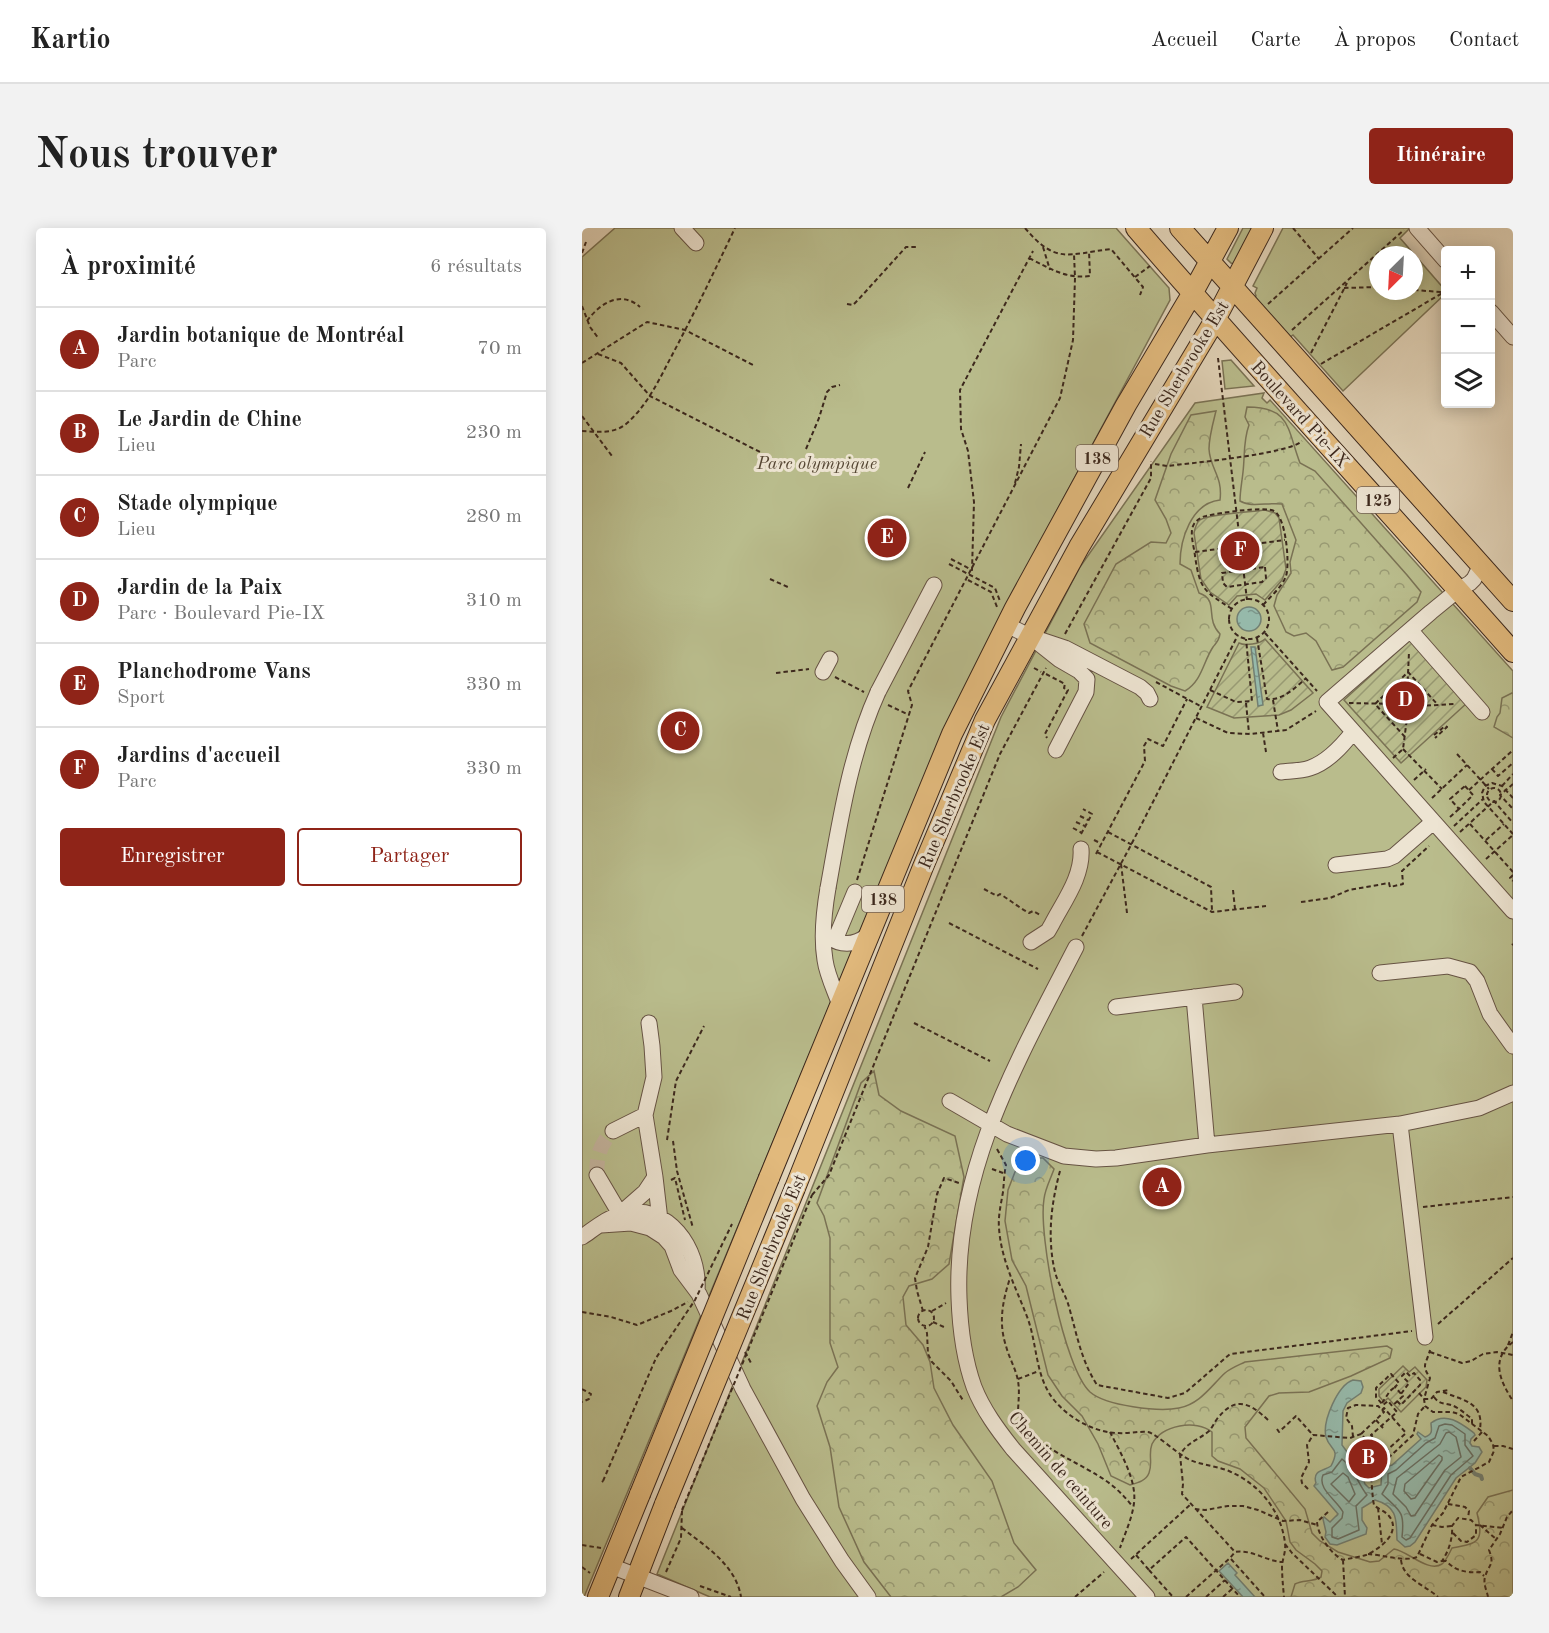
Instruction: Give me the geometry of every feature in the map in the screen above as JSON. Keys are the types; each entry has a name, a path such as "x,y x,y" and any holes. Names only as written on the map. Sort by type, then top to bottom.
{"main road":[{"name":"Boulevard Pie-IX","path":"1136,228 1215,320 1513,652"},
{"name":"Boulevard Pie-IX","path":"1180,228 1513,601"},
{"name":"Rue Sherbrooke Est","path":"598,1597 607,1557 640,1494 867,936 1003,619 1228,228"},
{"name":"Rue Sherbrooke Est","path":"629,1597 637,1576 673,1507 803,1192 963,770 985,720 1079,548 1215,320 1263,228"}],"street":[{"path":"682,228 696,243"},
{"path":"1417,228 1441,255"},
{"path":"1495,317 1513,337"},
{"path":"1481,565 1474,579 1458,590 1327,702 1513,911"},
{"path":"840,1005 825,962 829,936 828,888 844,799 858,743 934,585"},
{"path":"1003,619 1079,671 1087,679 1086,692 1054,746"},
{"path":"1410,631 1477,707"},
{"path":"1031,637 1065,648 1140,687 1150,699"},
{"path":"1281,772 1310,768 1341,747 1353,732"},
{"path":"1336,865 1387,859 1394,856 1433,822"},
{"path":"1031,942 1048,931 1080,871 1082,859 1080,840"},
{"path":"829,936 855,892"},
{"path":"829,936 852,945 867,936"},
{"name":"Chemin de ceinture","path":"1076,947 1006,1086 971,1180 958,1265 959,1308 965,1351 975,1388 998,1429 1013,1449 1117,1558 1147,1597"},
{"path":"1380,973 1448,966 1470,972 1477,981 1490,1014 1513,1046"},
{"path":"1116,1007 1235,992"},
{"path":"1194,997 1208,1145"},
{"path":"649,1023 654,1077 645,1115 660,1220"},
{"path":"950,1101 988,1130 1007,1134 1064,1156 1082,1159 1116,1158 1208,1145 1400,1124 1479,1108 1513,1093"},
{"path":"613,1131 645,1115"},
{"path":"1400,1124 1425,1333"},
{"path":"597,1175 620,1214"},
{"path":"582,1237 620,1214 645,1192 655,1177"},
{"path":"620,1214 635,1212 660,1220 681,1234 688,1244 698,1276 699,1292"},
{"path":"601,1225 631,1223 650,1228 664,1237 672,1246 681,1270 699,1292 743,1389 803,1499 868,1597"},
{"path":"607,1557 637,1576 685,1596"}],"path":[{"path":"582,431 614,430 626,424 650,396 735,228"},
{"path":"1025,228 1043,247 1060,255 1111,249 1143,286 1140,295"},
{"path":"1293,228 1319,259"},
{"path":"1264,308 1353,228"},
{"path":"1288,334 1398,234"},
{"path":"582,253 586,242"},
{"path":"847,304 853,305 906,247 917,247"},
{"path":"1043,247 1050,270"},
{"path":"972,570 975,502 968,451 961,429 960,390 1034,250"},
{"path":"1029,258 1050,270 1075,278 1090,276 1089,251"},
{"path":"855,892 856,881 909,715 912,703 908,691 1053,415 1062,389 1073,340 1074,255"},
{"path":"1135,277 1153,264"},
{"path":"1309,358 1348,281"},
{"path":"1344,288 1369,287"},
{"path":"1423,291 1441,292"},
{"path":"1317,367 1441,294"},
{"path":"587,321 600,306 615,299 628,300 640,307"},
{"path":"582,306 587,321 599,339"},
{"path":"582,363 647,322 685,330 753,364"},
{"path":"598,354 621,363 650,396 760,452"},
{"path":"1218,358 1247,600"},
{"path":"806,449 827,392 832,387 840,385"},
{"path":"582,416 612,456"},
{"path":"1155,464 1167,466 1229,458 1290,447 1306,437"},
{"path":"1014,489 1019,466 1020,444"},
{"path":"908,488 925,453"},
{"path":"1062,638 1151,478 1151,454"},
{"path":"1232,609 1203,588 1198,577 1192,531 1197,521 1207,516 1267,508 1278,512 1283,521 1287,573 1281,585 1263,605"},
{"path":"1195,552 1286,540"},
{"path":"951,559 972,570"},
{"path":"949,564 995,588 998,597"},
{"path":"1265,567 1266,578 1262,582 1245,585 1227,587 1223,583 1222,573 1265,567"},
{"path":"770,579 790,588"},
{"path":"967,579 991,592 1003,619"},
{"path":"1255,599 1267,608 1269,625 1257,638 1246,639 1231,630 1229,613 1239,601 1247,600 1255,599"},
{"path":"1407,696 1410,631"},
{"path":"1264,632 1327,702"},
{"path":"1076,947 1131,845 1238,635"},
{"path":"1257,638 1267,699 1273,700 1290,692 1305,678"},
{"path":"1210,690 1229,700 1246,703 1252,701 1246,639"},
{"path":"665,1575 681,1538 682,1528 673,1507 803,1192 829,1175 1000,754 1048,664"},
{"path":"1034,668 1041,672"},
{"path":"1375,704 1408,672"},
{"path":"1408,672 1438,705"},
{"path":"1046,674 1065,684 1064,688 1068,690 1045,734 1054,746"},
{"path":"1163,686 1202,707"},
{"path":"1407,696 1400,698 1398,704 1407,718"},
{"path":"1407,696 1419,706"},
{"path":"881,697 909,715"},
{"path":"1094,857 1145,761 1144,746 1148,739 1164,746 1187,699"},
{"path":"1273,700 1278,731"},
{"path":"1196,718 1228,733 1250,734 1286,730 1301,722 1327,702 1398,704"},
{"path":"1246,703 1250,734"},
{"path":"1375,704 1405,737"},
{"path":"1394,758 1403,749 1407,718 1419,706 1477,707"},
{"path":"1263,733 1266,752"},
{"path":"1403,749 1442,789"},
{"path":"1469,790 1513,750"},
{"path":"1457,754 1489,789 1498,789 1500,795 1513,809"},
{"path":"1492,769 1498,776 1513,763"},
{"path":"1431,800 1467,765"},
{"path":"1410,784 1425,770"},
{"path":"1502,786 1513,774"},
{"path":"1481,863 1513,834 1488,807 1483,800 1482,793 1486,786 1492,783 1502,786 1513,798"},
{"path":"1459,809 1450,800 1465,786 1473,795 1459,809 1448,819 1460,832 1513,784"},
{"path":"1489,789 1487,797 1494,801 1513,823"},
{"path":"1454,826 1483,800"},
{"path":"1080,840 1092,814 1083,809"},
{"path":"1080,816 1089,820"},
{"path":"1076,822 1086,827"},
{"path":"1470,824 1513,872 1510,878 1513,881"},
{"path":"1486,841 1504,824"},
{"path":"1073,828 1080,840"},
{"path":"1108,832 1211,887 1212,912"},
{"path":"1094,840 1101,844"},
{"path":"1395,871 1402,871 1433,842"},
{"path":"1097,852 1212,912 1266,906"},
{"path":"1121,864 1127,913"},
{"path":"1301,902 1330,898 1349,890 1389,883 1390,887 1403,884 1402,871"},
{"path":"984,889 997,896 1000,894 1029,913 1033,911 1053,922"},
{"path":"1233,890 1235,909"},
{"path":"949,923 1038,969"},
{"path":"914,1023 990,1061"},
{"path":"667,1140 672,1098 680,1070 704,1026"},
{"path":"988,1130 1006,1165 1003,1173 999,1229 1010,1277 1030,1323 1039,1371 1048,1392 1061,1407 1093,1428 1110,1432 1149,1432 1180,1455 1192,1461 1226,1470 1251,1484 1263,1494 1279,1520 1286,1544 1292,1553 1338,1597"},
{"path":"673,1141 677,1171 695,1233"},
{"path":"1064,1156 1054,1192 1050,1230 1053,1257 1061,1290 1069,1304 1084,1364 1097,1386 1168,1398 1185,1392 1230,1354 1425,1333 1513,1258"},
{"path":"923,1311 915,1278 928,1247 937,1194 944,1178"},
{"path":"1410,1208 1513,1197"},
{"path":"602,1481 656,1358 695,1300 732,1223"},
{"path":"582,1312 611,1317 637,1325 671,1311 699,1292 705,1265"},
{"path":"1010,1277 1001,1315 1005,1344 1018,1379 1018,1414 1022,1424 1037,1440 1105,1480 1133,1508"},
{"path":"923,1311 918,1317 927,1333 928,1354 937,1369 951,1381 964,1402"},
{"path":"923,1311 930,1311 934,1317 931,1324 924,1325"},
{"path":"1513,1332 1502,1353 1500,1364 1501,1383 1513,1401"},
{"path":"1343,1560 1368,1554 1396,1557 1401,1560 1413,1559 1420,1554 1432,1526 1443,1514 1461,1477 1489,1462 1494,1446 1488,1436 1455,1412 1433,1412 1425,1406 1424,1399 1430,1378 1424,1368 1424,1363 1430,1352 1425,1333"},
{"path":"1508,1345 1513,1342"},
{"path":"1430,1352 1462,1363 1483,1354 1513,1355"},
{"path":"1018,1379 1039,1371"},
{"path":"1397,1380 1406,1372 1410,1376 1414,1373 1420,1380 1420,1385 1401,1405 1397,1401"},
{"path":"1391,1374 1400,1383 1390,1391 1382,1403 1376,1397 1376,1388 1391,1374"},
{"path":"1392,1406 1403,1396 1401,1394 1409,1383 1402,1376"},
{"path":"1395,1387 1401,1394"},
{"path":"1406,1388 1412,1394"},
{"path":"582,1389 591,1394 589,1399 582,1402"},
{"path":"1424,1399 1434,1397 1437,1392 1449,1390"},
{"path":"1443,1392 1467,1400 1476,1410 1481,1418 1481,1431 1474,1441"},
{"path":"1419,1393 1424,1399"},
{"path":"1434,1397 1440,1403 1453,1406 1468,1416 1472,1419 1472,1424"},
{"path":"1353,1437 1352,1426 1346,1418 1348,1408 1356,1405 1376,1405 1382,1410 1384,1408 1392,1417 1406,1433 1386,1451 1371,1435 1382,1427 1392,1417 1397,1412 1388,1401 1383,1405 1382,1403"},
{"path":"1235,1552 1182,1494 1180,1455 1188,1444 1207,1432 1225,1411 1237,1405 1250,1405 1268,1420"},
{"path":"1361,1434 1385,1461 1413,1436 1418,1414 1425,1406"},
{"path":"1277,1429 1279,1432 1296,1416 1313,1435 1353,1437 1361,1434 1384,1412 1382,1410"},
{"path":"998,1429 1018,1414"},
{"path":"1376,1420 1382,1427"},
{"path":"1075,1597 1117,1558 1133,1508 1134,1491 1110,1432"},
{"path":"1308,1489 1302,1483 1301,1478 1309,1462 1307,1445 1313,1435"},
{"path":"1494,1446 1513,1449"},
{"path":"1368,1554 1389,1539 1393,1528 1389,1516 1378,1508 1373,1500 1370,1464 1378,1453"},
{"path":"1117,1558 1126,1564 1191,1504"},
{"path":"1448,1504 1468,1509 1467,1519"},
{"path":"1195,1509 1243,1506 1279,1520 1300,1520 1317,1525 1331,1550 1343,1560 1345,1597"},
{"path":"1378,1508 1382,1544"},
{"path":"1488,1597 1484,1584 1493,1559 1489,1550 1513,1510"},
{"path":"1317,1525 1328,1512"},
{"path":"1442,1561 1453,1533 1452,1526 1458,1518 1467,1519 1476,1525 1503,1528"},
{"path":"1455,1520 1458,1523"},
{"path":"1453,1533 1461,1541 1467,1542 1476,1534 1476,1525"},
{"path":"1480,1525 1497,1539"},
{"path":"1432,1526 1452,1526"},
{"path":"682,1528 705,1543 716,1554 739,1587 741,1597"},
{"path":"1149,1570 1186,1537 1240,1597"},
{"path":"1284,1597 1282,1562 1286,1544"},
{"path":"582,1545 607,1557"},
{"path":"1186,1597 1235,1552 1244,1551 1264,1559 1282,1562"},
{"path":"1420,1554 1437,1562 1446,1561 1455,1570 1480,1572 1485,1576"},
{"path":"1136,1555 1173,1597 1176,1595 1178,1597"},
{"path":"1230,1558 1265,1597"},
{"path":"1401,1560 1404,1571 1409,1577 1438,1597"},
{"path":"582,1567 592,1574"},
{"path":"1206,1597 1225,1580"},
{"path":"1223,1597 1232,1589"}],"green space":[{"name":"Parc olympique","path":"615,228 1116,228 1169,288 1170,300 1031,559 947,723 584,1597 582,1597 582,257"},
{"path":"1243,228 1253,228 1234,264 1227,259"},
{"path":"1283,228 1410,228 1400,238 1407,246 1369,246 1369,300 1423,300 1423,265 1441,285 1441,298 1343,391 1293,335 1289,338 1254,299 1257,288 1253,286"},
{"path":"1231,360 1254,386 1225,389 1222,361"},
{"path":"1264,393 1262,398 1267,403 1270,400 1513,671 1513,1597 710,1597 657,1574 1001,717 1080,567 1195,403"},
{"path":"1247,407 1272,411 1280,416 1289,430 1300,463 1315,471 1421,592 1417,602 1343,667 1332,670 1316,641 1306,633 1294,636 1286,632 1274,606 1277,595 1291,573 1290,562 1296,540 1282,504 1249,504 1240,501 1245,443 1249,425 1245,417"},
{"path":"1216,411 1209,449 1220,485 1220,500 1202,508 1189,524 1182,544 1180,564 1191,570 1199,593 1209,600 1213,622 1220,634 1199,677 1185,691 1171,686 1090,643 1084,624 1116,564 1151,542 1166,543 1171,533 1155,500 1171,454 1191,415"},
{"path":"1265,510 1275,513 1279,518 1286,569 1282,580 1265,600 1256,594 1237,596 1229,605 1210,592 1201,579 1194,533 1196,526 1200,520 1212,516"},
{"path":"1265,639 1313,693 1291,710 1279,715 1234,718 1207,707 1239,643 1252,644"},
{"path":"1410,640 1467,703 1401,763 1344,700"},
{"path":"1512,693 1513,738 1494,727 1500,713 1502,698"},
{"path":"874,1071 879,1095 901,1111 955,1136 964,1177 949,1264 932,1279 909,1286 903,1297 906,1325 923,1345 930,1362 934,1388 953,1425 992,1481 1014,1543 1036,1570 1018,1587 1001,1597 891,1597 864,1562 839,1507 830,1447 817,1406 827,1382 838,1367 830,1343 830,1238 824,1216 817,1203 861,1083"},
{"path":"1026,1158 1043,1158 1054,1169 1044,1199 1043,1217 1049,1270 1062,1330 1071,1357 1080,1378 1090,1392 1108,1401 1133,1407 1179,1408 1199,1399 1225,1373 1245,1362 1387,1346 1392,1349 1390,1358 1351,1376 1309,1392 1279,1393 1269,1396 1245,1427 1246,1438 1305,1509 1312,1533 1320,1541 1338,1552 1370,1562 1379,1561 1394,1549 1424,1564 1436,1566 1442,1564 1452,1548 1477,1540 1480,1530 1477,1513 1488,1497 1513,1490 1513,1597 1291,1597 1295,1584 1318,1579 1322,1571 1296,1550 1290,1542 1286,1521 1264,1488 1240,1469 1218,1461 1212,1456 1212,1432 1205,1428 1189,1425 1163,1432 1152,1444 1149,1473 1141,1481 1130,1485 1111,1476 1098,1444 1082,1416 1062,1396 1048,1375 1026,1286 1012,1260 1005,1221 1008,1190 1015,1172"},
{"path":"1403,1366 1409,1372 1415,1367 1427,1380 1426,1387 1401,1412 1388,1398 1384,1402 1379,1396 1379,1389"}],"water":[{"path":"1249,607 1258,610 1261,619 1258,628 1249,631 1240,628 1237,619 1240,610"},
{"path":"1251,647 1255,647 1263,705 1258,706"},
{"path":"1353,1380 1361,1381 1363,1387 1361,1393 1347,1403 1343,1411 1342,1445 1359,1468 1369,1488 1381,1485 1382,1468 1392,1465 1421,1439 1418,1432 1425,1437 1430,1434 1431,1423 1442,1418 1454,1420 1474,1433 1470,1443 1472,1446 1479,1447 1482,1452 1475,1463 1456,1478 1415,1542 1410,1546 1405,1547 1397,1540 1396,1521 1392,1511 1383,1503 1375,1500 1362,1508 1362,1520 1367,1528 1366,1534 1337,1545 1330,1544 1325,1537 1324,1517 1330,1522 1338,1514 1314,1486 1315,1479 1319,1471 1331,1466 1334,1460 1335,1452 1326,1437 1325,1430 1332,1404 1347,1383"},
{"path":"1228,1563 1237,1573 1235,1575 1255,1597 1243,1597 1219,1571"}],"waterway":[{"path":"1470,1468 1482,1479"}],"tunnel":[{"path":"597,1175 600,1151 613,1131"}],"place":[{"name":"Planchodrome Vans","path":"887,538"},
{"name":"Jardins d'accueil","path":"1240,551"},
{"name":"Jardin de la Paix","path":"1405,701"},
{"name":"Stade olympique","path":"680,731"},
{"name":"Jardin botanique de Montréal","path":"1162,1187"},
{"name":"Le Jardin de Chine","path":"1368,1459"}]}
